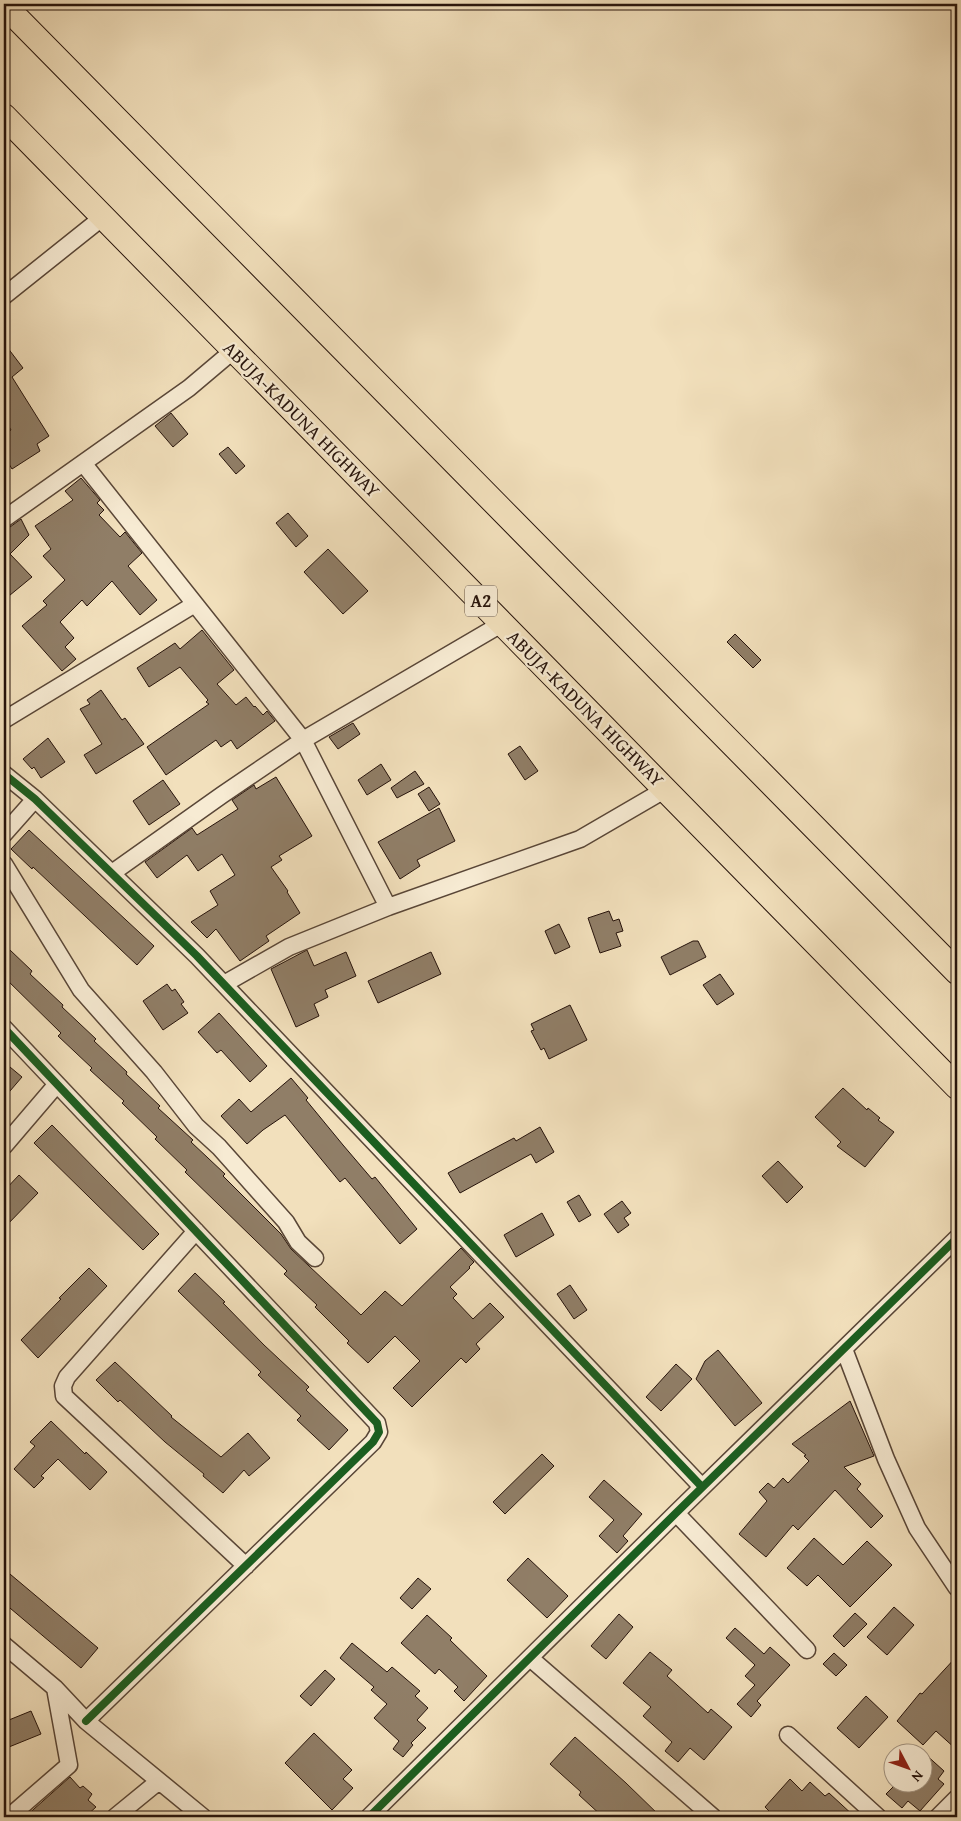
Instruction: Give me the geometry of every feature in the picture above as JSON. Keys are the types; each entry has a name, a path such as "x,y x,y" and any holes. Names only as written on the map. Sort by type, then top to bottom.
{"highway":[{"path":"4,5 957,972"},
{"name":"ABUJA-KADUNA HIGHWAY","path":"4,116 666,789 953,1074"}],"street":[{"path":"4,296 103,217"},
{"path":"4,520 189,388 234,350"},
{"path":"83,463 303,740 388,907"},
{"path":"4,720 195,604"},
{"path":"112,872 303,740 502,623"},
{"path":"4,774 35,800 112,872 224,984 702,1487"},
{"path":"224,984 288,947 388,907 580,839 666,789"},
{"path":"4,834 35,800"},
{"path":"4,864 81,990 154,1072 196,1126 219,1147 286,1222 298,1242 315,1258"},
{"path":"4,1028 377,1423 379,1432 373,1442 86,1721"},
{"path":"4,1146 57,1084"},
{"path":"196,1231 67,1377 63,1386 64,1396 246,1566"},
{"path":"369,1817 957,1238"},
{"path":"844,1349 886,1459 917,1528 957,1588"},
{"path":"676,1513 808,1650"},
{"path":"4,1645 55,1688 86,1721 203,1817"},
{"path":"530,1658 713,1817"},
{"path":"9,1817 69,1765 55,1688"},
{"path":"788,1735 878,1817"},
{"path":"115,1817 159,1781"},
{"path":"938,1817 957,1798"}],"building":[{"path":"4,343 23,368 12,377 49,436 37,444 40,451 12,469 4,456 4,435 11,430 4,418 4,404 9,401 4,394"},
{"path":"171,413 188,434 173,447 155,426"},
{"path":"228,447 245,466 236,474 219,454"},
{"path":"81,478 100,500 97,503 104,510 99,515 120,537 125,532 142,553 128,566 157,600 140,615 112,581 87,606 82,600 60,622 74,638 65,647 76,659 62,671 22,626 47,605 43,601 65,580 43,556 51,549 35,526 73,500 65,491"},
{"path":"288,513 308,536 296,547 276,523"},
{"path":"21,519 29,535 10,554 32,577 4,600 4,529"},
{"path":"328,549 368,591 343,614 304,572"},
{"path":"202,630 234,670 217,684 236,705 246,697 263,715 267,711 275,721 237,749 231,740 221,747 216,740 166,775 147,747 209,704 206,702 208,700 180,667 149,687 137,668 175,643 180,649"},
{"path":"735,634 761,660 753,668 727,642"},
{"path":"101,690 122,720 125,718 144,744 96,774 84,755 102,744 80,709 90,704 87,700"},
{"path":"353,723 360,734 338,749 329,737"},
{"path":"48,738 65,762 41,778 34,767 32,769 23,759"},
{"path":"520,746 538,771 525,780 508,754"},
{"path":"381,764 391,780 367,795 358,780"},
{"path":"415,771 424,784 397,798 391,788"},
{"path":"276,777 312,836 279,856 282,860 271,867 288,891 300,913 266,936 269,941 240,961 216,929 207,938 191,922 218,905 210,891 235,875 222,854 198,871 187,855 157,878 145,862 192,828 197,835 238,809 232,800 254,785 256,789"},
{"path":"163,780 180,804 149,825 133,801"},
{"path":"429,787 440,804 429,811 418,794"},
{"path":"439,808 455,841 417,860 420,866 400,879 378,842"},
{"path":"29,830 154,946 137,965 33,867 32,869 11,849"},
{"path":"609,911 613,921 619,919 623,931 616,933 621,946 600,953 588,918"},
{"path":"559,924 570,947 555,954 545,931"},
{"path":"693,941 698,941 706,957 670,975 661,957"},
{"path":"10,950 32,971 30,974 96,1039 94,1041 160,1106 158,1108 193,1140 191,1142 225,1174 223,1176 281,1234 291,1249 361,1315 385,1291 402,1306 461,1248 474,1262 450,1287 457,1294 453,1298 473,1319 490,1303 504,1317 476,1344 480,1349 466,1363 461,1358 412,1407 393,1388 420,1361 395,1336 368,1363 347,1343 349,1341 315,1307 317,1305 284,1274 287,1271 185,1172 187,1170 155,1139 157,1137 122,1103 124,1101 90,1070 92,1068 58,1036 61,1033 4,977 4,957"},
{"path":"307,950 314,966 346,952 356,976 325,990 328,997 314,1004 319,1016 296,1027 271,969"},
{"path":"431,952 441,974 378,1003 368,981"},
{"path":"720,974 734,994 717,1005 703,985"},
{"path":"167,984 172,991 175,989 184,1002 181,1004 188,1013 163,1030 143,1001"},
{"path":"570,1005 587,1040 549,1059 544,1048 541,1050 531,1031 534,1030 531,1024"},
{"path":"219,1013 267,1066 250,1082 221,1050 217,1053 198,1032"},
{"path":"4,1062 22,1077 4,1098"},
{"path":"291,1078 308,1098 306,1100 343,1145 372,1179 375,1177 417,1229 400,1244 345,1178 340,1182 285,1115 247,1144 221,1116 239,1099 251,1112"},
{"path":"843,1088 894,1132 865,1167 837,1146 841,1142 815,1117"},
{"path":"52,1125 159,1234 143,1250 34,1143"},
{"path":"540,1127 554,1152 536,1163 531,1154 460,1193 448,1173 514,1138 516,1141"},
{"path":"778,1161 803,1187 787,1203 762,1176"},
{"path":"19,1175 38,1193 4,1228 4,1191"},
{"path":"579,1195 591,1215 579,1222 567,1202"},
{"path":"622,1201 631,1213 624,1218 629,1225 618,1233 604,1214"},
{"path":"542,1213 554,1235 516,1257 504,1235"},
{"path":"89,1268 107,1286 38,1358 21,1340"},
{"path":"195,1273 225,1302 223,1303 264,1345 309,1387 306,1390 348,1430 329,1450 297,1420 301,1416 258,1375 261,1372 178,1291"},
{"path":"570,1285 587,1310 574,1319 557,1294"},
{"path":"718,1350 762,1403 735,1426 696,1379 705,1361"},
{"path":"115,1362 171,1417 221,1457 248,1433 270,1458 249,1476 244,1470 223,1493 120,1400 118,1402 96,1380"},
{"path":"676,1364 692,1379 661,1411 646,1397"},
{"path":"850,1401 874,1456 844,1467 861,1484 857,1489 883,1516 871,1528 835,1490 798,1530 793,1525 766,1557 739,1534 767,1501 759,1492 768,1483 774,1488 783,1478 788,1483 809,1461 804,1456 806,1455 792,1444"},
{"path":"51,1421 85,1454 86,1452 107,1472 90,1490 58,1459 41,1476 44,1478 34,1488 14,1469 35,1446 30,1442"},
{"path":"542,1454 554,1466 505,1514 493,1502"},
{"path":"604,1480 642,1514 623,1536 628,1541 617,1553 599,1536 614,1520 589,1497"},
{"path":"814,1538 843,1565 867,1541 892,1565 850,1607 818,1575 807,1586 787,1568"},
{"path":"528,1558 568,1596 547,1618 507,1580"},
{"path":"4,1569 98,1648 81,1668 4,1603"},
{"path":"418,1578 431,1589 412,1609 400,1598"},
{"path":"894,1607 914,1625 887,1655 867,1637"},
{"path":"855,1613 867,1624 844,1647 833,1636"},
{"path":"619,1614 633,1627 606,1659 591,1646"},
{"path":"427,1615 452,1638 450,1640 487,1676 464,1701 454,1691 458,1687 439,1669 435,1674 401,1643"},
{"path":"735,1628 764,1654 770,1647 790,1665 757,1701 761,1705 751,1717 737,1704 755,1685 745,1676 755,1665 726,1638"},
{"path":"352,1643 387,1672 392,1667 420,1691 415,1696 428,1708 417,1720 426,1728 411,1743 413,1745 403,1757 393,1749 399,1741 374,1718 387,1704 371,1690 374,1687 340,1658"},
{"path":"650,1652 672,1670 667,1676 708,1713 711,1709 732,1727 704,1760 690,1748 678,1762 665,1751 672,1742 643,1716 651,1707 623,1683"},
{"path":"834,1653 847,1665 836,1676 823,1664"},
{"path":"957,1656 957,1750 936,1731 922,1744 897,1721 920,1693 922,1694"},
{"path":"325,1670 335,1679 311,1706 300,1696"},
{"path":"866,1696 888,1717 859,1748 837,1728"},
{"path":"31,1711 41,1734 4,1749 4,1722"},
{"path":"314,1733 352,1770 343,1779 353,1788 332,1810 285,1763"},
{"path":"575,1737 661,1817 603,1817 579,1795 581,1792 550,1764"},
{"path":"934,1762 944,1771 938,1779 944,1784 920,1811 908,1801 902,1808 886,1794 934,1794"},
{"path":"70,1777 80,1788 83,1786 92,1794 88,1800 96,1807 85,1817 25,1817"},
{"path":"790,1779 802,1791 810,1782 825,1796 829,1793 855,1817 775,1817 765,1807"}],"cycle path":[{"path":"4,774 35,799 197,956 702,1487"},
{"path":"4,1028 377,1423 379,1432 373,1442 86,1721"},
{"path":"369,1817 957,1238"}]}
